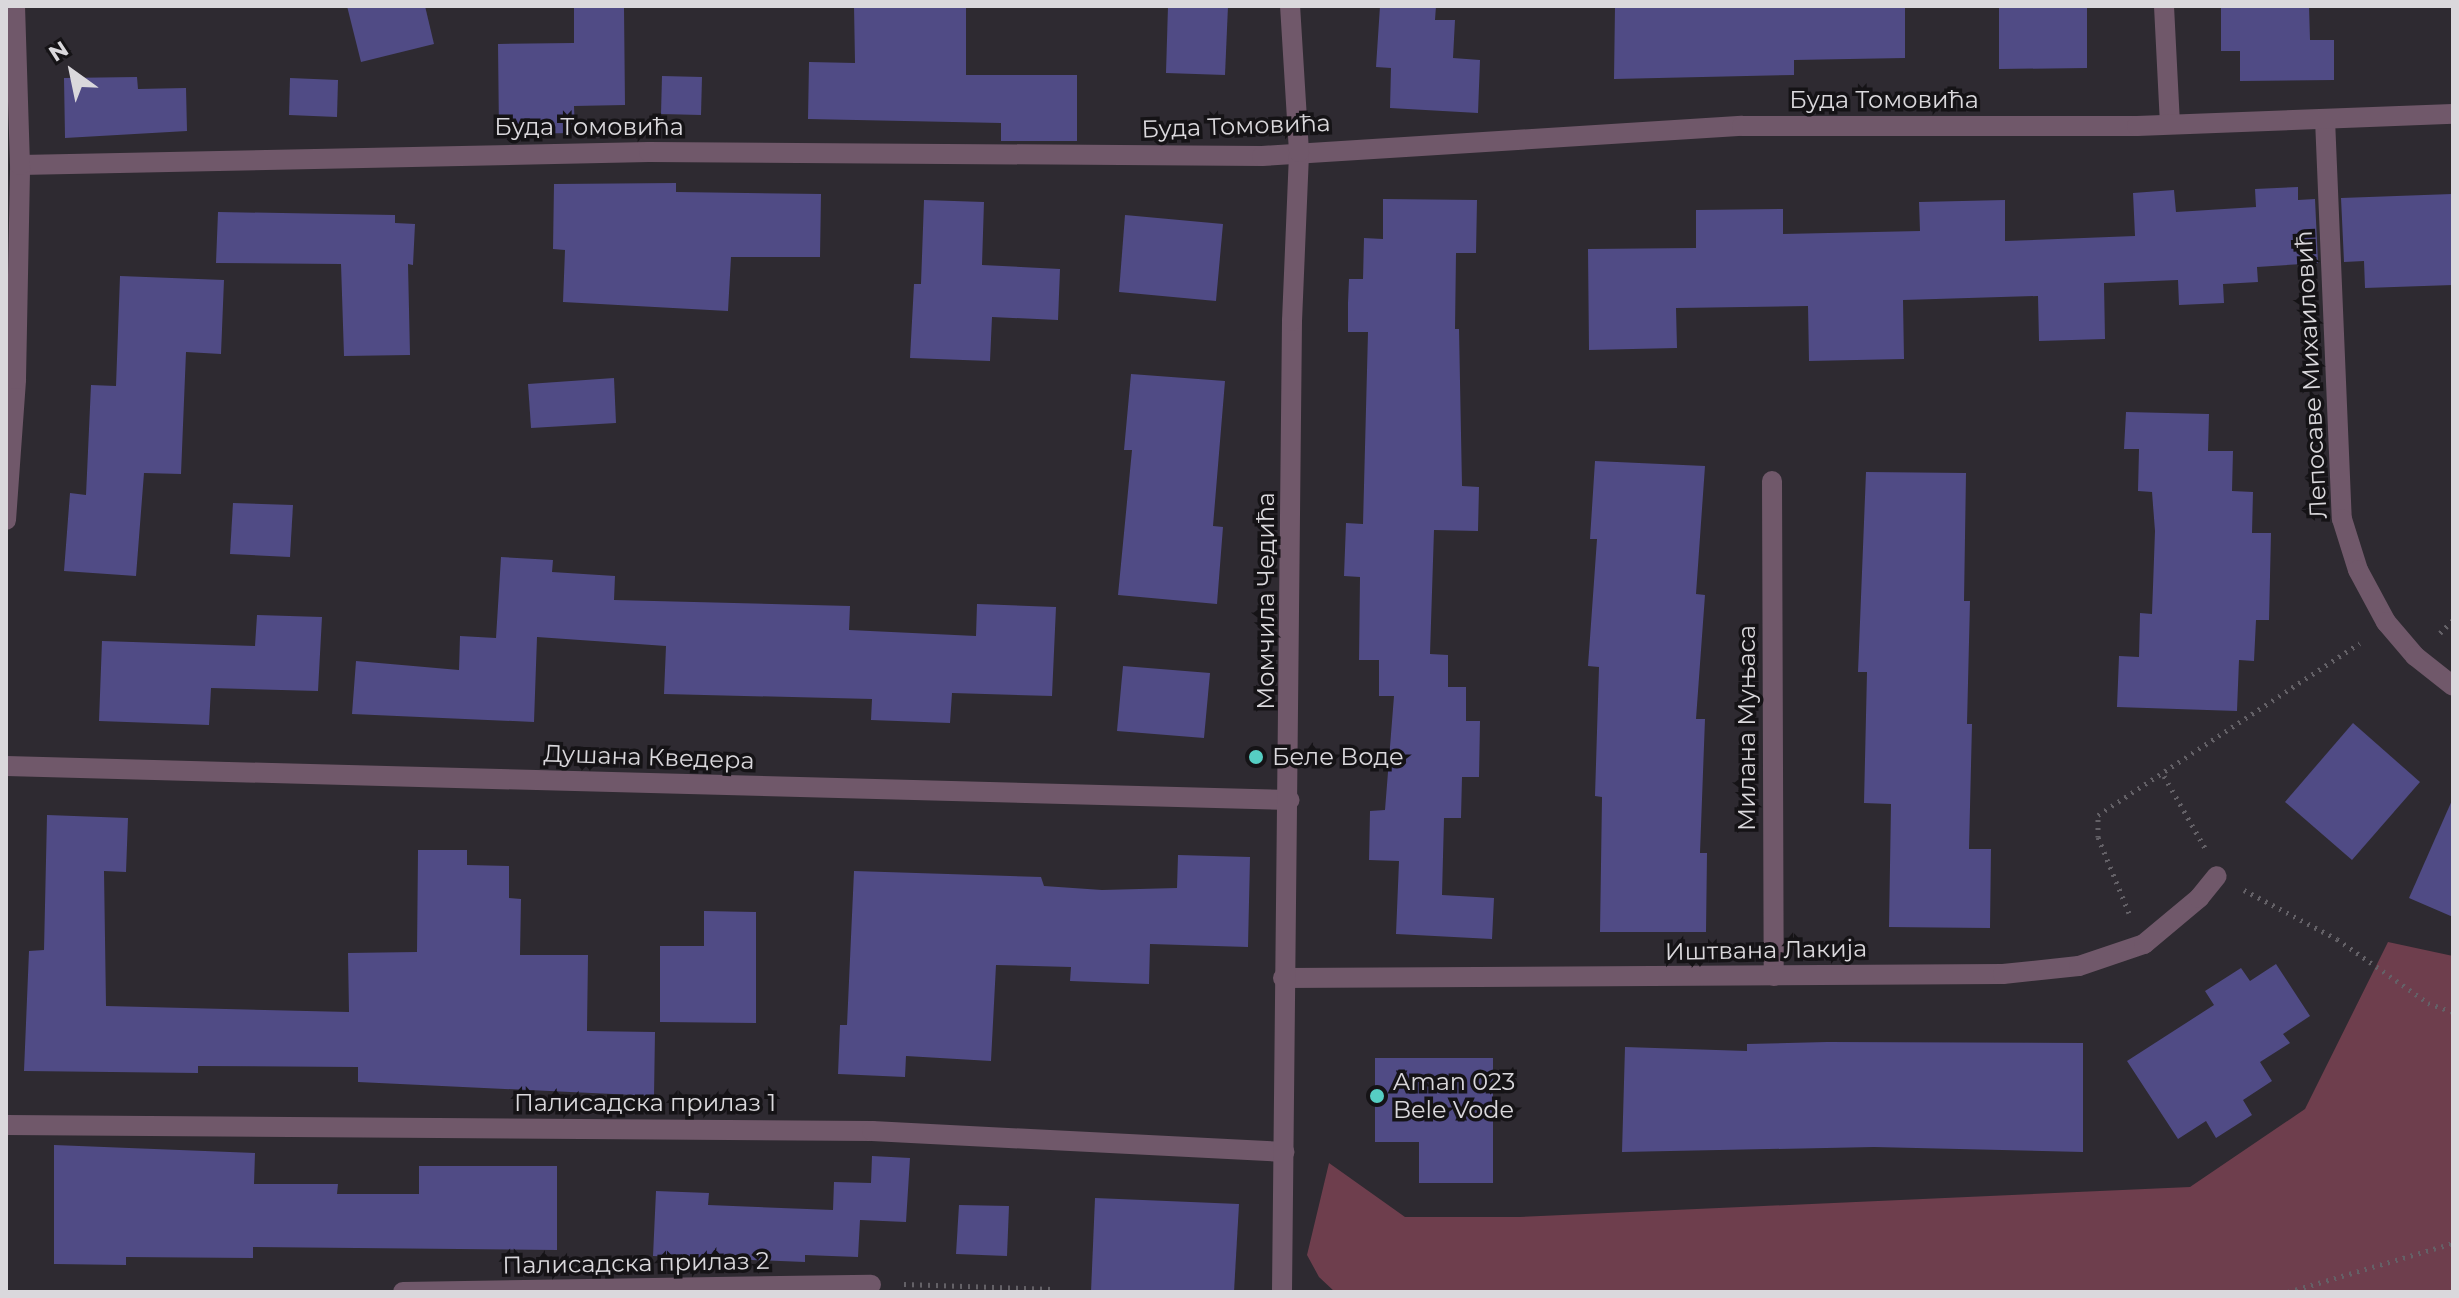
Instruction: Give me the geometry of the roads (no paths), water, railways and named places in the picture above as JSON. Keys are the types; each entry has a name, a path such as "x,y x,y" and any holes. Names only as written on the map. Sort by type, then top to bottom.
{"street":[{"path":"6,520 16,379 20,165 15,6"},
{"path":"17,51 30,6"},
{"name":"Момчила Чедића","path":"1282,1292 1283,978 1290,800 1292,321 1299,152 1290,6"},
{"path":"2164,6 2170,123"},
{"name":"Буда Томовића","path":"20,165 649,152 1299,152 1742,126 2170,123 2453,114"},
{"name":"Лепосаве Михаиловић","path":"2325,119 2342,519 2358,570 2386,622 2415,656 2453,686"},
{"name":"Милана Муњаса","path":"1772,481 1774,976"},
{"name":"Душана Кведера","path":"6,766 1290,800"},
{"name":"Иштвана Лакија","path":"1283,978 2003,974 2079,966 2144,944 2199,898 2217,876"},
{"name":"Палисадска прилаз 1","path":"6,1125 872,1131 1284,1152"},
{"name":"Палисадска прилаз 2","path":"403,1292 871,1285"}],"place":[{"name":"Беле Воде","path":"1256,757"},
{"name":"Aman 023 Bele Vode","path":"1377,1096"}]}
